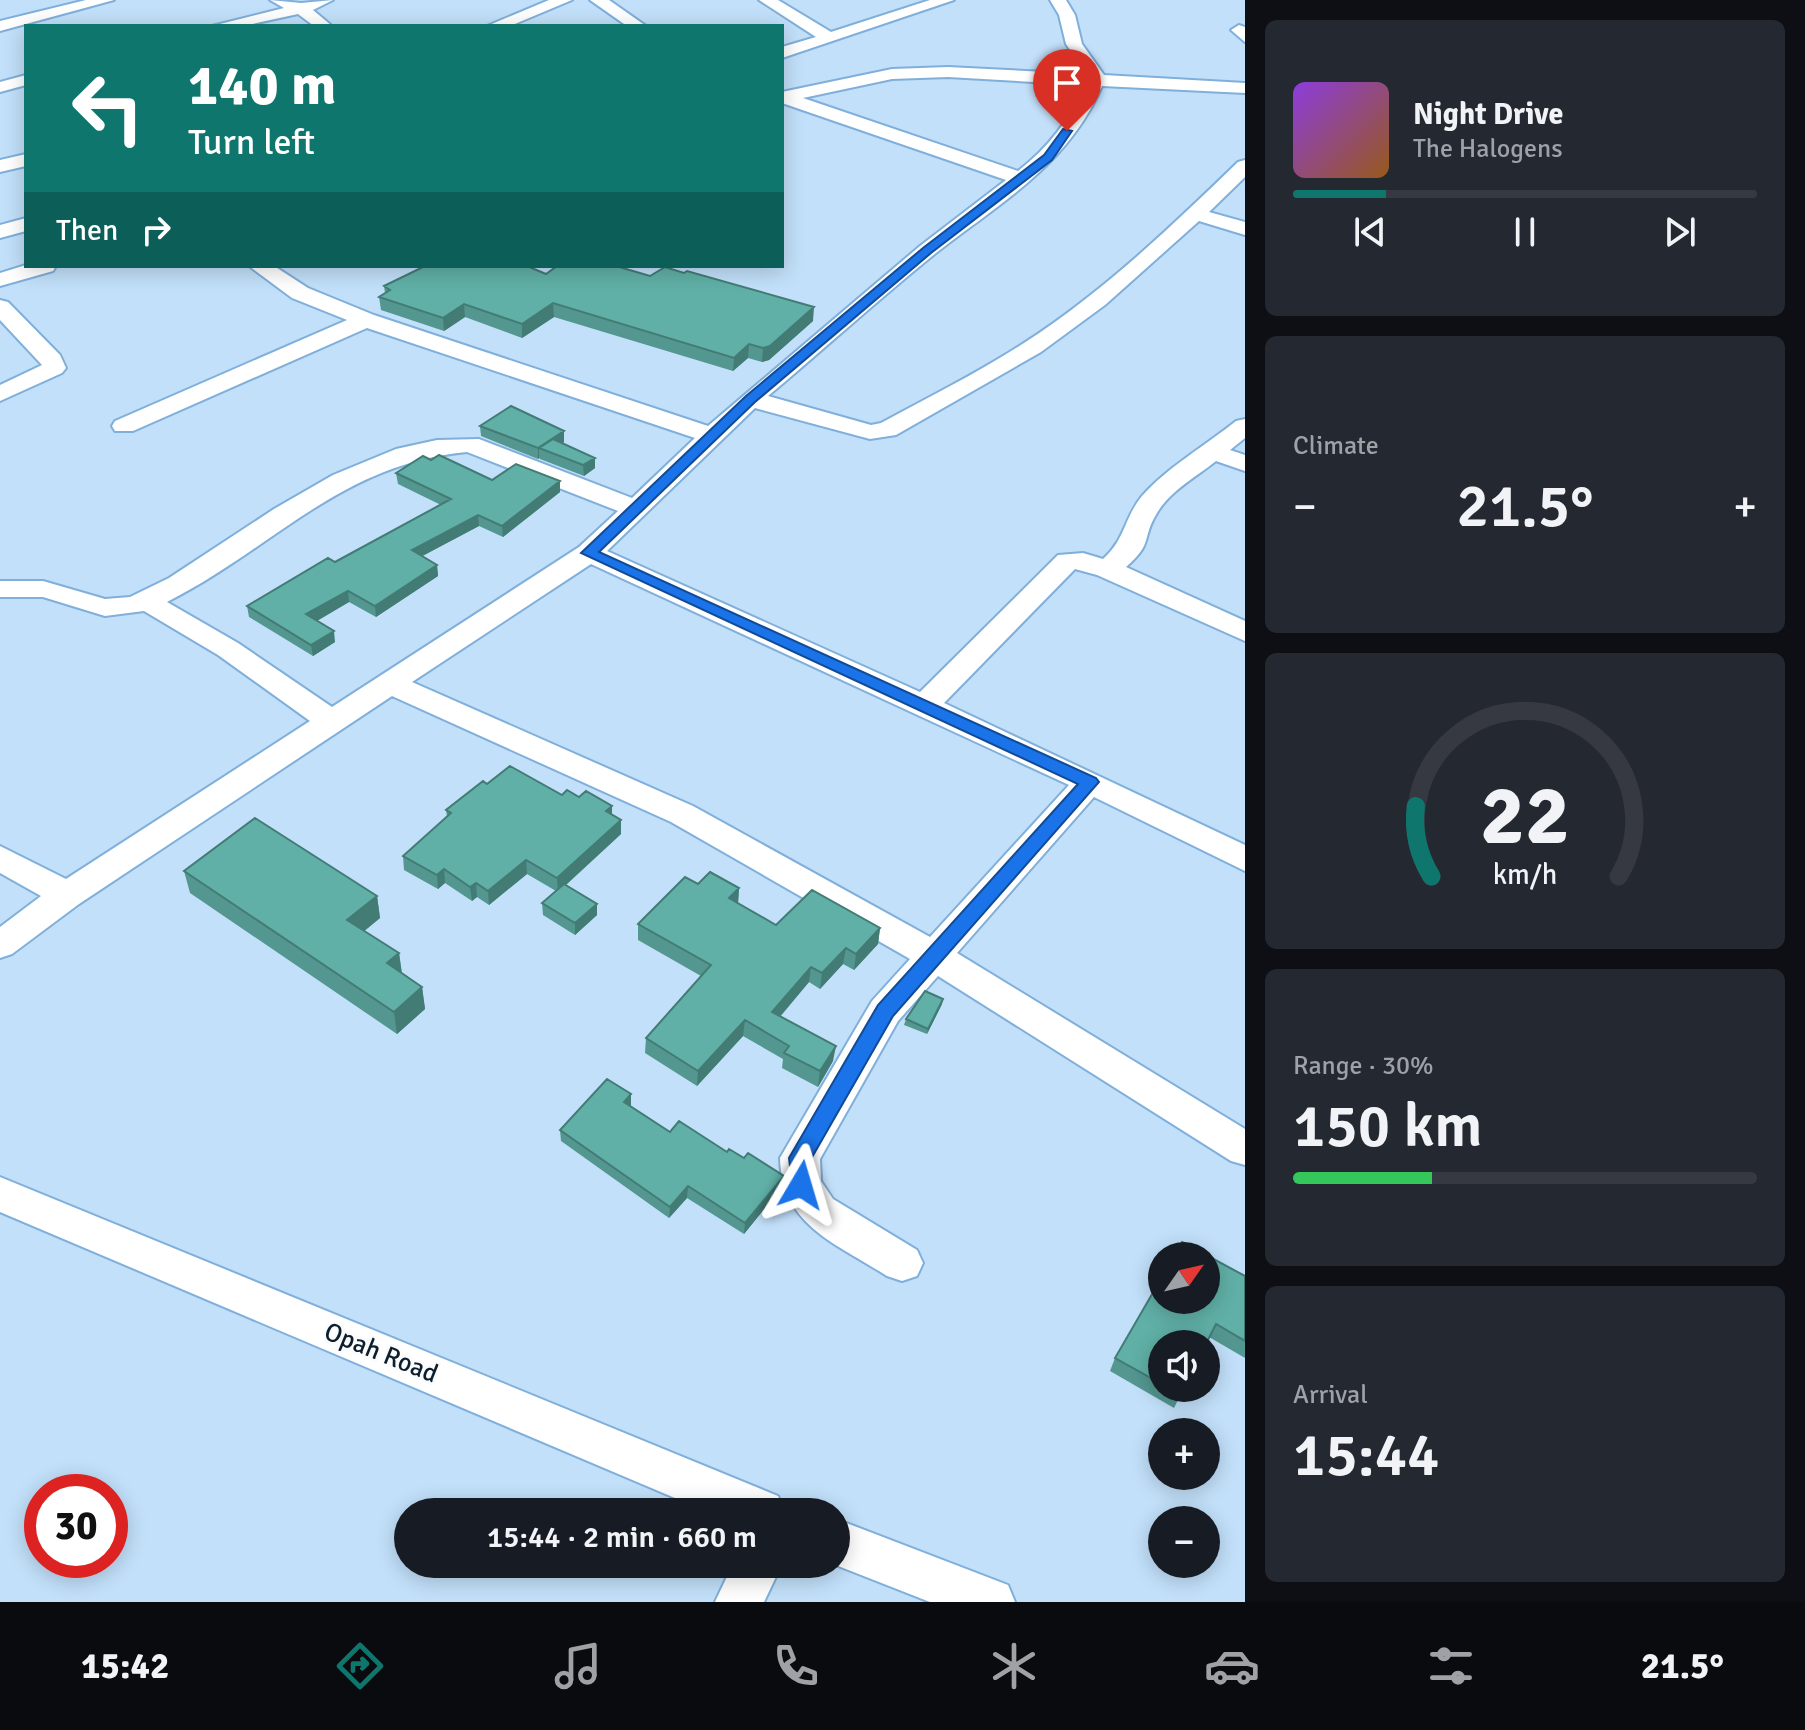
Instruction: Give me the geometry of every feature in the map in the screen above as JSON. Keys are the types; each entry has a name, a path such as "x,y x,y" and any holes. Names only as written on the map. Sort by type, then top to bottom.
{"street":[{"path":"0,26 106,0"},
{"path":"278,0 301,9 321,24"},
{"path":"230,24 301,9 325,0"},
{"path":"500,24 564,0"},
{"path":"598,0 635,24"},
{"path":"767,0 827,36"},
{"path":"784,52 946,0"},
{"path":"1058,0 1067,15 1074,44 1097,78"},
{"path":"1245,29 1239,30 1245,37"},
{"path":"784,97 892,74 948,72 1245,88"},
{"path":"0,945 67,895 589,553 750,399 927,250 1048,157 1085,105 1097,78"},
{"path":"0,87 24,81"},
{"path":"784,98 1021,178"},
{"path":"0,166 24,160"},
{"path":"750,399 870,432 887,430 1001,368 1064,325 1196,214 1245,166"},
{"path":"1196,214 1245,229"},
{"path":"0,232 24,225"},
{"path":"0,280 39,268"},
{"path":"263,268 300,293 366,320 714,436"},
{"path":"0,307 52,360 54,368 0,394"},
{"path":"124,426 366,320"},
{"path":"1107,569 1133,547 1134,526 1144,507 1245,426"},
{"path":"0,589 43,589 106,608 125,607 187,579 324,489 385,463 445,444 470,444 635,508"},
{"path":"1212,452 1245,463"},
{"path":"589,553 922,708 1090,782 1245,859"},
{"path":"922,708 1059,566 1068,561 1083,561 1107,569 1245,632"},
{"path":"147,599 162,612 228,649 331,721"},
{"path":"388,683 682,814 934,956 1245,1149"},
{"path":"902,1263 819,1211 801,1185 800,1158 885,1011 1090,782"},
{"path":"0,858 67,895"},
{"name":"Opah Road","path":"0,1194 289,1316 581,1433 730,1498"},
{"path":"850,1547 991,1602"},
{"path":"739,1602 751,1578"}],"building":[{"path":"421,268 532,268 546,274 554,268 623,268 650,276 668,268 814,307 770,346 763,348 749,344 734,358 553,303 522,324 464,304 443,318 379,297 390,290 384,286"},
{"path":"511,406 564,431 538,448 480,426"},
{"path":"553,439 595,458 583,465 539,448"},
{"path":"439,455 492,480 516,464 560,481 502,526 478,515 412,550 437,565 375,606 348,591 306,614 334,631 311,645 247,606 328,558 335,562 451,499 396,473 423,456 431,460"},
{"path":"510,766 562,795 567,790 579,797 586,791 612,806 606,811 621,820 557,878 526,860 488,891 476,883 470,887 444,869 437,875 403,856 451,813 446,810 483,781 487,784"},
{"path":"255,818 377,896 347,920 399,953 387,963 422,987 394,1012 184,871"},
{"path":"710,872 739,888 729,898 776,925 812,890 880,928 856,954 846,948 822,973 811,967 772,1012 836,1046 820,1071 784,1053 789,1046 745,1020 698,1071 646,1038 711,965 638,924 685,877 698,884"},
{"path":"564,884 597,904 575,923 542,903"},
{"path":"925,991 943,999 928,1029 906,1019"},
{"path":"607,1079 631,1094 624,1102 670,1132 679,1121 727,1152 729,1149 744,1158 748,1153 784,1176 745,1223 688,1186 670,1207 560,1130"},
{"path":"1220,1263 1245,1276 1245,1341 1216,1324 1213,1330 1148,1330 1148,1376 1115,1358 1148,1301 1148,1314 1220,1314"}],"route":[{"path":"801,1185 800,1158 885,1011 1090,782 898,697 589,553 750,399 927,250 1048,157 1067,131"}]}
